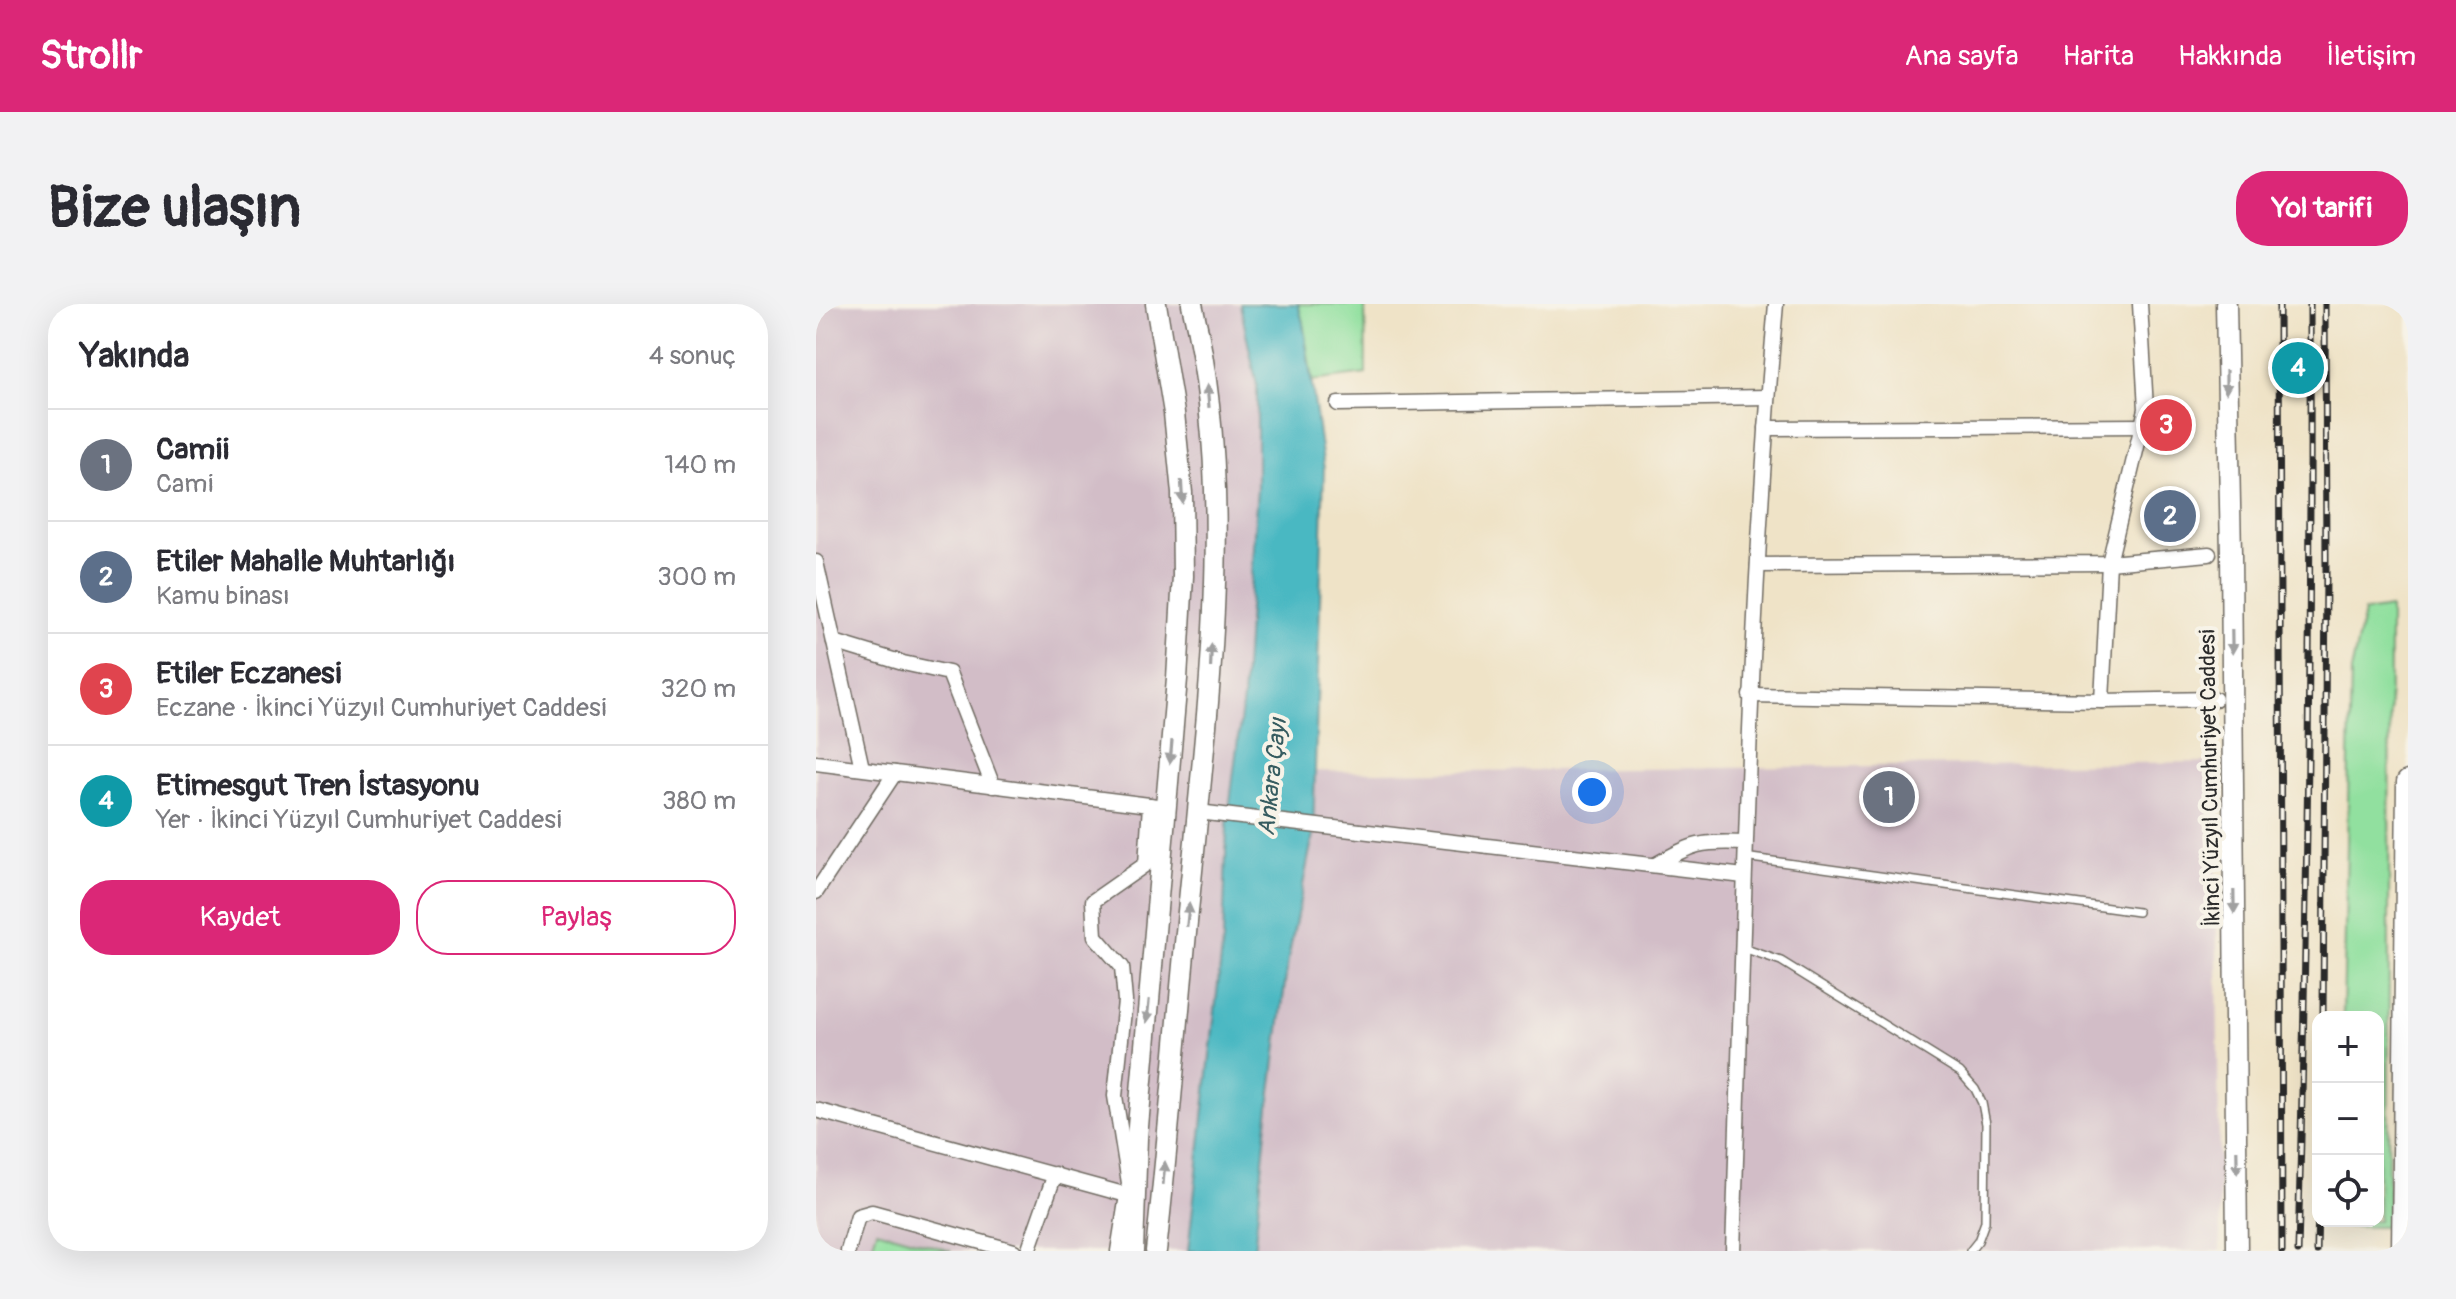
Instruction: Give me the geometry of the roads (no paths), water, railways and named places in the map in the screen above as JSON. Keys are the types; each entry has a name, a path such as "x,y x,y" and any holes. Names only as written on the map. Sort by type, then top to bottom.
{"main road":[{"path":"1133,1251 1137,1138 1156,933 1158,806 1177,679 1183,576 1182,493 1174,413 1156,304"},
{"path":"1156,1251 1209,709 1215,509 1207,380 1192,304"},
{"name":"İkinci Yüzyıl Cumhuriyet Caddesi","path":"2226,304 2237,1251"},
{"path":"2403,1251 2408,782"},
{"path":"1158,806 1198,812"}],"street":[{"path":"1733,1251 1750,695 1776,304"},
{"path":"2102,701 2109,563 2146,409 2140,304"},
{"path":"1338,404 1768,397"},
{"path":"1766,428 2142,426"},
{"path":"1758,565 2109,563 2209,554"},
{"path":"816,562 862,768"},
{"path":"834,642 949,673 993,786"},
{"path":"1750,695 2102,701 2215,699"},
{"path":"816,763 1158,806 1146,864 1093,901 1095,936 1122,967 1125,1001 1115,1096 1129,1183 1118,1251"},
{"path":"816,892 895,773"},
{"path":"1198,812 1744,876"},
{"path":"1655,865 1695,844 1707,842 1744,850"},
{"path":"816,1110 1127,1195"},
{"path":"1028,1251 1055,1174"},
{"path":"848,1251 858,1216 872,1212 1014,1251"}],"lane":[{"path":"1744,850 2138,912"},
{"path":"1743,948 1781,961 1960,1072 1975,1089 1982,1103 1986,1124 1985,1222 1978,1241 1970,1251"}],"water":[{"name":"Ankara Çayı","path":"1240,304 1298,304 1324,469 1313,835 1288,960 1254,1251 1188,1251 1223,940 1227,826 1243,699 1257,488 1257,386"}],"railway":[{"path":"2279,304 2282,1251"},
{"path":"2298,1251 2308,778 2310,304"},
{"path":"2323,1011 2325,304"},
{"path":"2317,1251 2318,1227"}],"place":[{"name":"Etimesgut Tren İstasyonu","path":"2298,368"},
{"name":"Etiler Eczanesi","path":"2166,425"},
{"name":"Etiler Mahalle Muhtarlığı","path":"2170,516"},
{"name":"Camii","path":"1889,797"}]}
